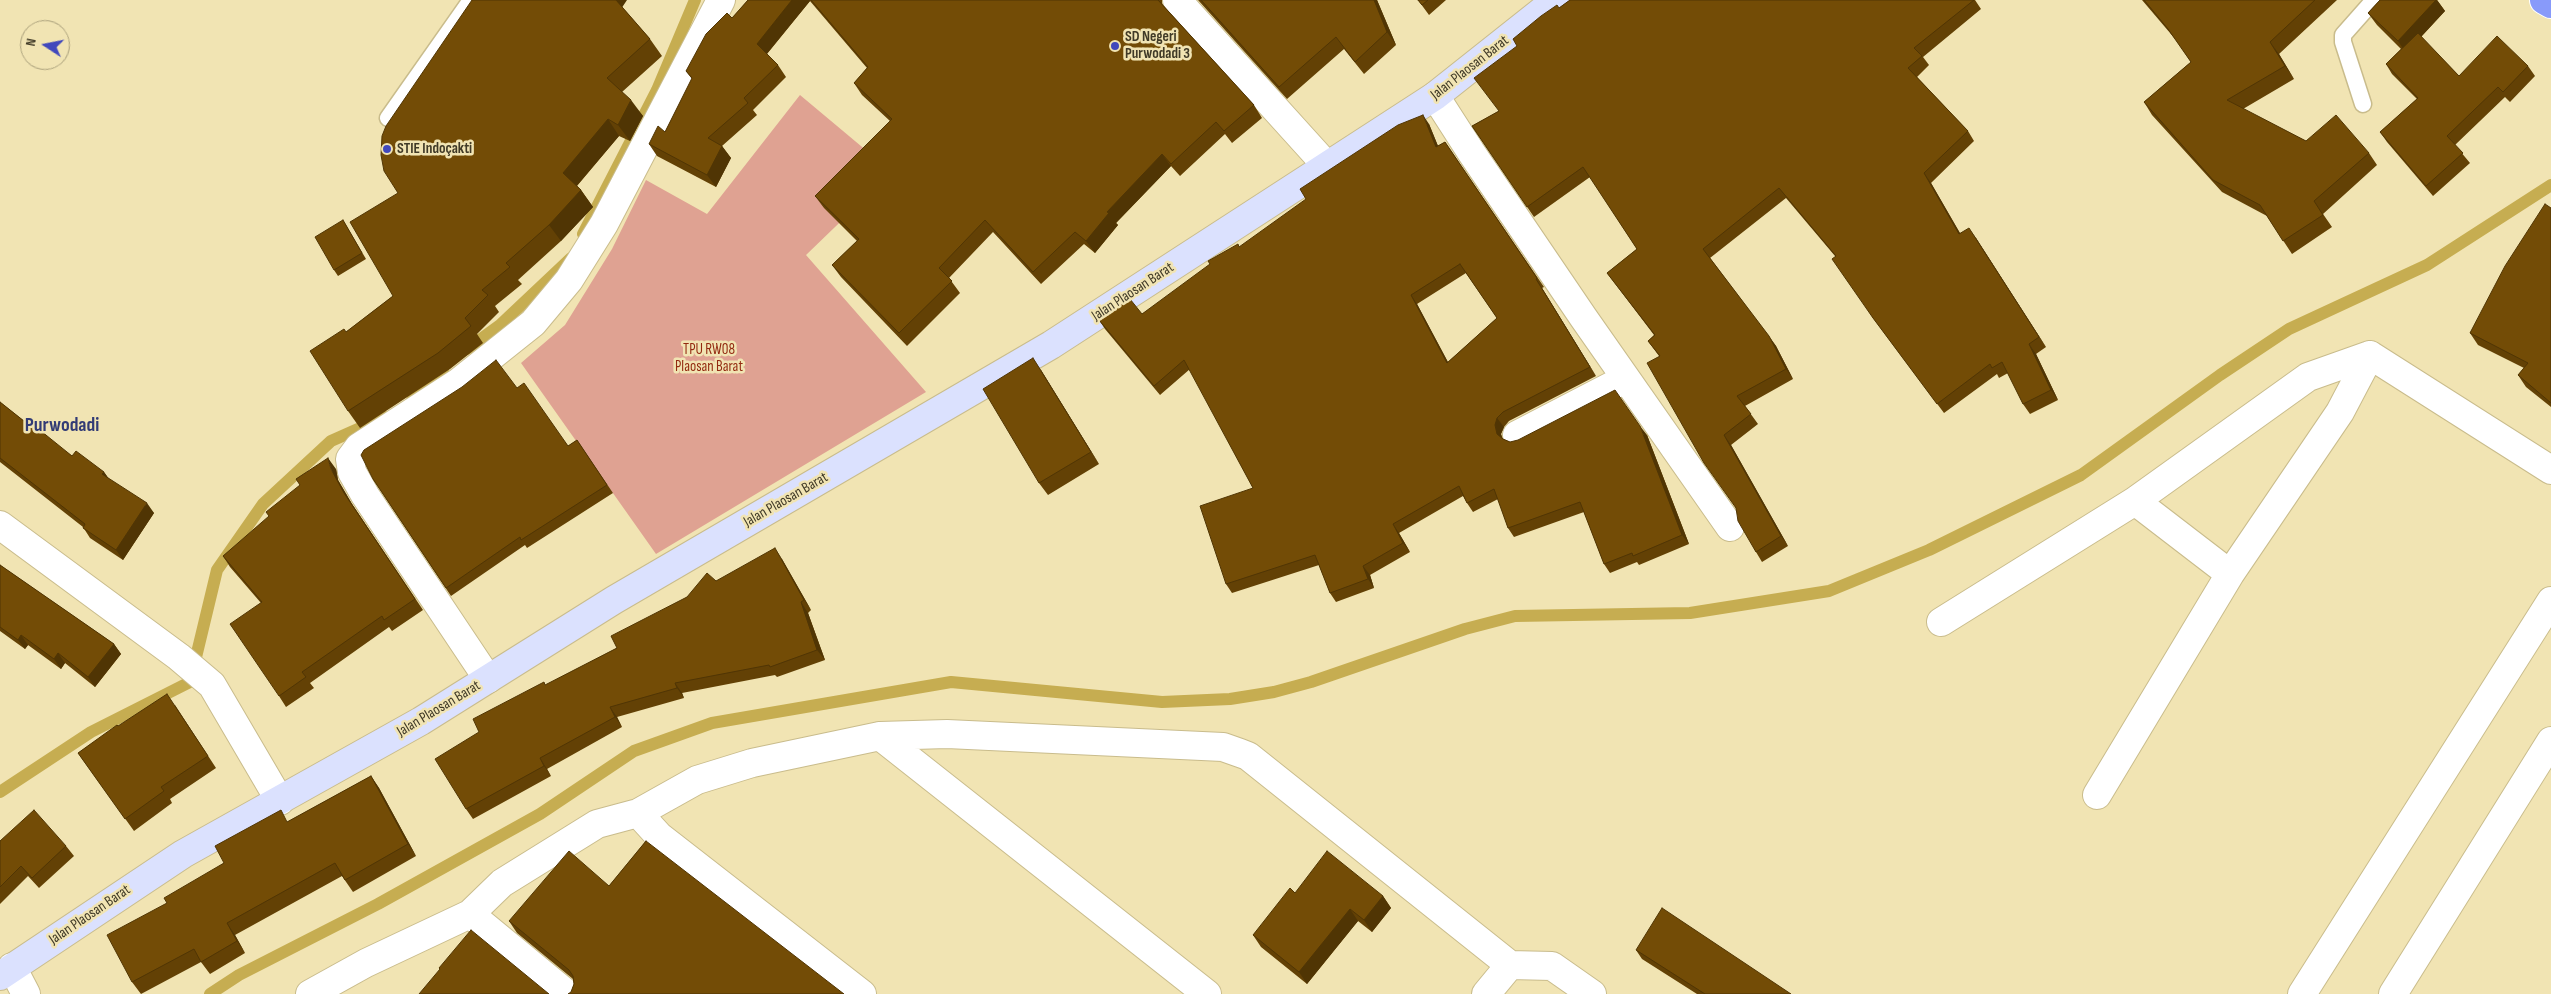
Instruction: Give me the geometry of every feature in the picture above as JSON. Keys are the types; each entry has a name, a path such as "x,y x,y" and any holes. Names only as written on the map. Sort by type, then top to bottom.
{"highway":[{"path":"2544,0 2551,4"}],"street":[{"path":"488,679 365,495 352,472 350,459 352,453 364,443 459,382 533,323 569,280 604,224 720,0"},
{"path":"1177,0 1328,167"},
{"name":"Jalan Plaosan Barat","path":"6,972 183,854 421,721 614,600 1051,345 1435,96 1556,0"},
{"path":"1435,96 1625,379 1730,527"},
{"path":"2370,355 2551,470"},
{"path":"1941,622 2135,501 2308,376 2370,355"},
{"path":"2097,795 2230,574 2340,412 2370,355"},
{"path":"1518,436 1625,379"},
{"path":"2135,501 2230,574"},
{"path":"0,525 180,657 212,685 280,801"},
{"path":"2302,994 2551,602"},
{"path":"310,994 366,962 470,914 502,883 597,824 638,813 697,780 752,763 880,736 947,734 1223,747 1248,756 1510,965 1552,966 1592,994"},
{"path":"880,736 1207,994"},
{"path":"2393,994 2551,741"},
{"path":"638,813 659,836 862,994"},
{"path":"470,914 567,994"},
{"path":"1486,994 1510,965"},
{"path":"6,972 26,994"}],"lane":[{"path":"388,118 470,0"},
{"path":"2363,104 2343,42 2343,35 2374,0"}],"green space":[{"name":"TPU RW08 Plaosan Barat","path":"800,95 892,172 806,255 926,392 656,554 521,363 565,325 612,249 646,180 707,214"}],"building":[{"path":"472,0 616,0 650,39 607,78 631,100 618,125 608,119 563,173 581,190 549,225 506,263 510,267 482,290 488,295 465,318 471,326 438,353 348,411 310,351 344,329 346,332 393,296 350,222 398,193 384,171 381,155 382,136 386,126"},
{"path":"748,0 792,0 757,44 778,65 744,98 748,103 708,138 722,146 707,175 649,144 658,126 665,132 692,78 686,71 706,34 727,13 732,18"},
{"path":"811,0 1158,0 1254,105 1224,131 1216,122 1171,164 1162,154 1107,212 1109,213 1086,241 1075,232 1033,272 985,220 939,268 952,281 899,333 832,265 859,239 815,196 892,119 854,83 868,67"},
{"path":"1201,0 1374,0 1387,32 1355,62 1336,37 1279,87"},
{"path":"1418,0 1428,0 1422,5"},
{"path":"1570,0 1974,0 1914,48 1922,56 1908,68 1968,131 1924,173 1959,234 1969,228 2039,337 2029,344 2051,390 2023,404 2002,362 1992,368 1990,364 1937,404 1832,259 1836,256 1779,188 1703,249 1769,336 1786,369 1737,396 1751,414 1724,435 1781,536 1756,552 1738,521 1736,508 1704,463 1647,363 1660,356 1648,341 1655,335 1607,273 1637,249 1583,167 1527,207 1472,126 1499,111 1474,78 1517,46 1513,39 1541,16 1557,5 1559,8"},
{"path":"2144,0 2315,0 2270,42 2285,66 2227,100 2306,141 2336,115 2369,153 2314,201 2323,215 2283,241 2260,205 2213,180 2144,102 2191,62 2168,29"},
{"path":"2380,0 2436,0 2398,41 2368,13"},
{"path":"2418,33 2459,76 2497,36 2528,66 2503,92 2498,87 2447,136 2463,153 2426,186 2380,132 2418,98 2386,64"},
{"path":"1423,115 1436,147 1445,142 1537,278 1590,367 1503,412 1497,418 1495,425 1497,434 1510,442 1518,440 1615,390 1640,426 1682,535 1633,556 1632,553 1604,564 1580,502 1508,528 1494,489 1467,503 1459,486 1393,524 1403,543 1363,566 1368,579 1330,593 1315,555 1226,584 1200,506 1253,488 1184,360 1154,386 1099,320 1130,299 1142,314 1210,264 1208,261 1238,244 1239,247 1306,199 1300,189 1398,125","holes":["1460,264 1497,318 1447,363 1411,295"]},
{"path":"2545,204 2551,208 2551,403 2518,375 2528,363 2470,333 2505,266"},
{"path":"343,220 362,253 334,270 315,237"},
{"path":"1033,358 1091,452 1039,483 983,389"},
{"path":"496,360 517,388 524,383 568,446 577,440 607,485 521,540 520,537 446,588 373,479 361,455 364,450 462,387"},
{"path":"0,402 34,429 36,427 72,456 76,451 104,472 102,474 147,503 116,550 83,528 85,524 0,458"},
{"path":"328,458 331,469 344,493 415,599 384,620 382,616 302,672 306,677 279,696 230,624 262,602 223,556 269,516 266,512 300,485 296,479"},
{"path":"775,548 804,600 801,602 817,650 770,667 769,665 675,683 677,688 610,707 615,717 540,758 544,766 466,809 435,759 479,732 473,719 544,682 545,685 617,648 611,636 687,597 707,573 716,581"},
{"path":"0,565 114,644 88,677 58,653 54,659 21,635 18,640 0,627"},
{"path":"167,694 208,756 161,787 164,791 125,819 78,753 117,725"},
{"path":"371,776 408,844 345,880 335,863 227,923 237,941 201,962 194,949 132,982 107,935 167,903 164,898 224,863 215,846 281,810 287,822"},
{"path":"34,810 66,846 32,878 21,866 0,887 0,841"},
{"path":"646,841 844,994 568,994 571,992 574,984 573,976 569,970 509,921 569,851 609,886"},
{"path":"1327,851 1383,896 1364,920 1350,909 1299,972 1253,935 1290,888 1295,893"},
{"path":"1662,908 1791,994 1705,994 1636,950"},
{"path":"471,930 549,994 419,994"}],"waterway":[{"path":"583,234 657,90 695,0"},
{"path":"210,994 239,975 378,904 540,814 634,751 712,723 951,682 1162,702 1230,699 1274,692 1311,682 1465,629 1515,616 1690,613 1829,591 1929,550 2081,475 2220,375 2289,329 2427,265 2551,185"},
{"path":"467,349 500,325 571,258"},
{"path":"412,400 443,370"},
{"path":"0,792 91,732 190,682 217,570 263,504 331,441 385,417"}],"place":[{"name":"SD Negeri Purwodadi 3","path":"1115,46"},
{"name":"STIE Indoçakti","path":"387,149"}],"district":[{"name":"Purwodadi","path":"62,426"}]}
